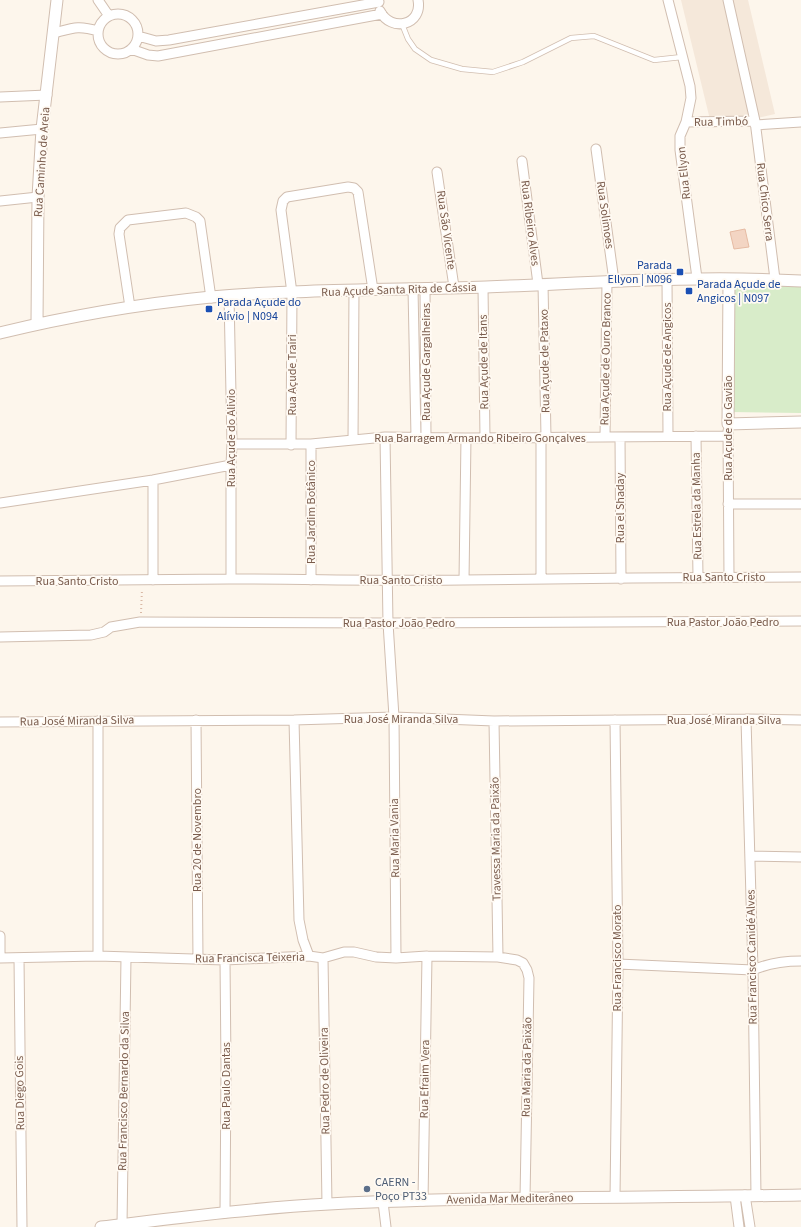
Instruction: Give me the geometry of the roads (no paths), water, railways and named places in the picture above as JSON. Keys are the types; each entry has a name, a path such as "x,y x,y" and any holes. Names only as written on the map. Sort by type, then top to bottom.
{"street":[{"name":"Rua Caminho de Areia","path":"37,324 38,197 42,129 57,0"},
{"path":"98,0 109,16"},
{"path":"138,36 156,41 169,40 380,1 380,11 382,14 390,22 402,24 412,19 416,15 418,0"},
{"name":"Rua Ellyon","path":"668,0 690,86 691,98 686,122 680,136 680,150 697,278"},
{"name":"Rua Chico Serra","path":"728,0 755,123 775,279"},
{"path":"116,14 123,15 134,22 138,36 134,45 127,52 117,54 107,50 100,42 98,31 102,22 109,16 116,14"},
{"path":"131,49 148,55 158,56 382,14"},
{"path":"54,33 79,27 86,27 98,31"},
{"path":"0,97 47,95"},
{"name":"Rua Timbó","path":"686,122 801,122"},
{"path":"0,133 42,129"},
{"name":"Rua Solimoes","path":"596,149 611,281"},
{"name":"Rua Ribeiro Alves","path":"522,161 540,284"},
{"name":"Rua São Vicente","path":"437,172 454,287"},
{"name":"Rua Açude Trairi","path":"291,445 292,293 281,210 283,201 287,197 348,187 354,188 358,192 360,196 373,290"},
{"path":"0,201 38,197"},
{"path":"130,307 119,234 120,228 123,223 128,220 186,213 196,216 200,221 211,298"},
{"name":"Rua Açude Santa Rita de Cássia","path":"0,333 37,324 130,307 229,296 697,278 729,280 775,279 801,281"},
{"name":"Rua Açude de Angicos","path":"667,279 668,436"},
{"name":"Rua Açude do Gavião","path":"729,280 729,577"},
{"name":"Rua Açude de Ouro Branco","path":"605,437 611,281"},
{"name":"Rua Açude de Pataxo","path":"540,284 544,437 541,578"},
{"name":"Rua Açude de Itans","path":"484,287 485,438"},
{"name":"Rua Açude Gargalheiras","path":"425,288 426,437"},
{"name":"Rua Açude Gargalheiras","path":"413,289 416,437"},
{"path":"353,440 354,291"},
{"name":"Rua Açude do Alivio","path":"229,296 232,444 232,579"},
{"path":"728,424 801,422"},
{"name":"Rua Estrela da Manha","path":"696,436 698,577"},
{"name":"Rua Barragem Armando Ribeiro Gonçalves","path":"232,444 291,445 385,437 485,438 728,436"},
{"name":"Rua Maria Vania","path":"385,437 388,623 394,717 396,958"},
{"name":"Rua el Shaday","path":"620,437 621,579"},
{"path":"464,580 466,438"},
{"name":"Rua Jardim Botânico","path":"310,444 312,580"},
{"path":"0,503 153,480 231,465"},
{"path":"153,480 153,580"},
{"path":"728,504 801,504"},
{"name":"Rua Santo Cristo","path":"0,581 232,579 464,580 541,578 621,579 801,577"},
{"name":"Rua Pastor João Pedro","path":"0,637 91,635 104,632 111,627 140,622 388,623 801,621"},
{"name":"Rua José Miranda Silva","path":"0,722 294,720 394,717 494,721 801,720"},
{"name":"Rua Francisco Canidé Alves","path":"745,1196 753,970 746,719"},
{"name":"Rua 20 de Novembro","path":"196,720 198,960"},
{"path":"294,720 299,920 302,940 309,956"},
{"name":"Rua Francisco Morato","path":"615,720 618,964 615,1197"},
{"path":"98,721 98,956"},
{"name":"Travessa Maria da Paixão","path":"494,721 498,957"},
{"path":"750,856 801,857"},
{"path":"0,936 0,958"},
{"name":"Rua Francisca Teixeria","path":"0,958 98,956 225,960 309,956 323,958 344,952 354,952 376,957 396,958 427,956 498,957"},
{"name":"Rua Efraim Vera","path":"424,1201 427,956"},
{"name":"Rua Maria da Paixão","path":"498,957 516,960 523,963 527,970 528,978 525,1198"},
{"name":"Rua Diego Gois","path":"19,958 22,1227"},
{"name":"Rua Francisco Bernardo da Silva","path":"122,1225 126,958"},
{"name":"Rua Pedro de Oliveira","path":"323,958 327,1204"},
{"name":"Rua Paulo Dantas","path":"224,1212 226,1066 225,960"},
{"path":"618,964 753,970 766,965 790,961 801,961"},
{"name":"Avenida Mar Mediterâneo","path":"101,1227 224,1212 327,1204 525,1198 801,1195"},
{"path":"739,1227 745,1196"},
{"path":"745,1196 750,1227"},
{"path":"383,1202 386,1227"}],"lane":[{"path":"402,24 408,39 415,49 431,60 462,69 493,72 523,62 572,38 594,36 654,60 682,57"}],"place":[{"name":"Parada Ellyon | N096","path":"680,272"},
{"name":"Parada Açude de Angicos | N097","path":"689,291"},
{"name":"Parada Açude do Alívio | N094","path":"209,309"},
{"name":"CAERN - Poço PT33","path":"367,1189"}]}
